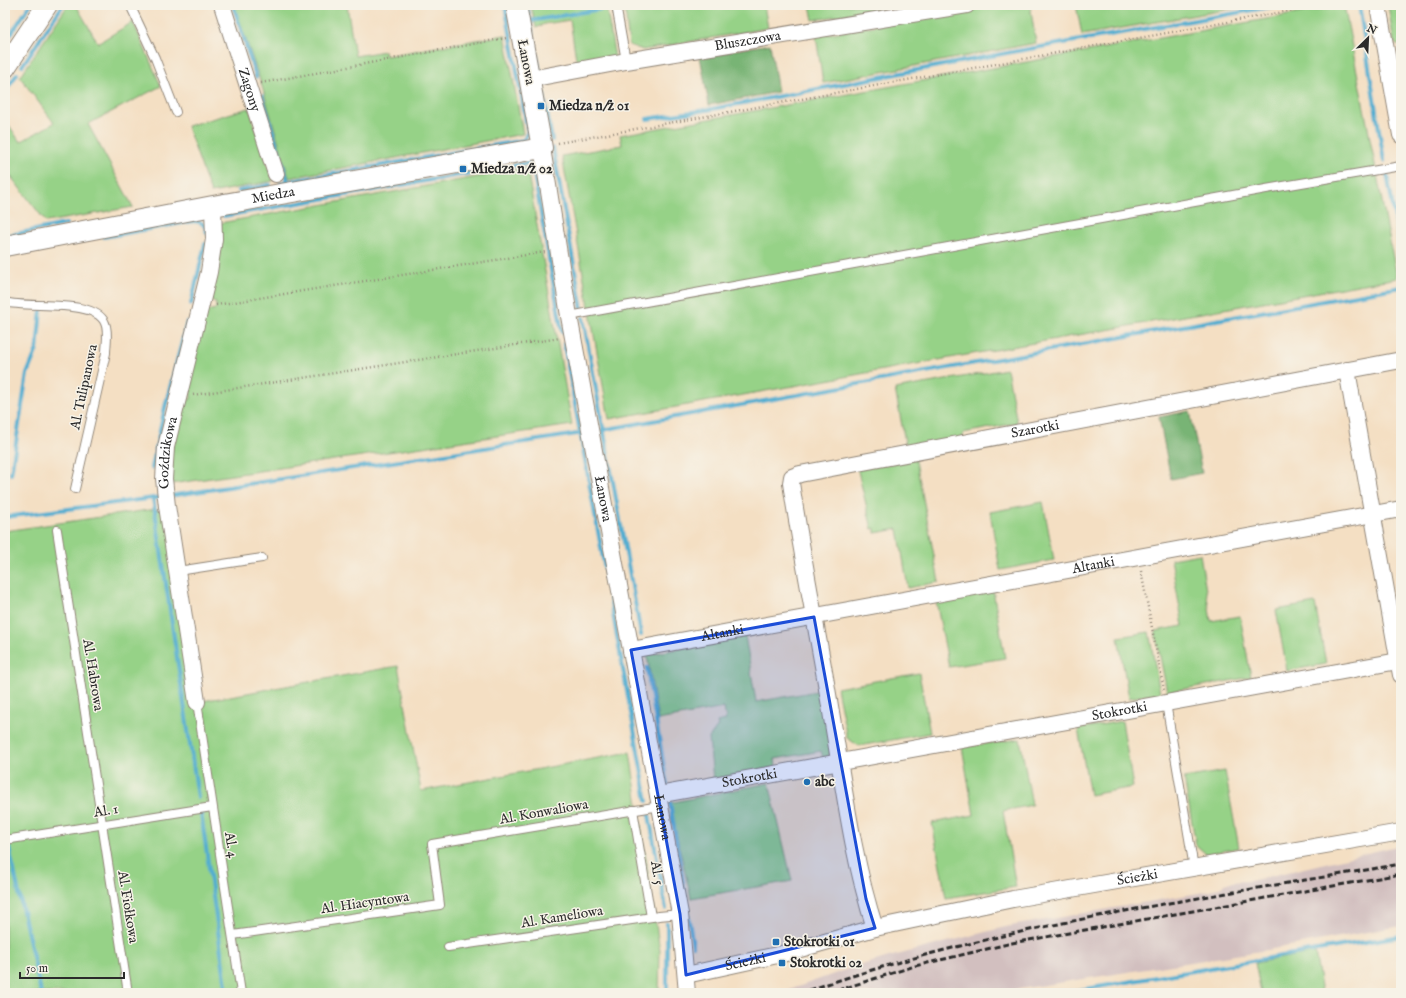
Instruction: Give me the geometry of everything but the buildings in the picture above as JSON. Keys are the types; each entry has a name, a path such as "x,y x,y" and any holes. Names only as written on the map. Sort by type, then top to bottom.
{"street":[{"path":"5,68 47,5"},
{"name":"Zagony","path":"222,5 276,174"},
{"name":"Łanowa","path":"516,5 530,79 551,146 559,250 569,316 680,914 687,993"},
{"name":"Bluszczowa","path":"530,79 626,61 967,5"},
{"path":"1378,5 1395,63 1401,134"},
{"name":"Miedza","path":"5,246 213,206 551,146"},
{"name":"Goździkowa","path":"197,702 168,506 164,461 166,447 209,272 214,240 213,206"},
{"name":"Szarotki","path":"814,617 791,483 792,478 800,474 1396,361"},
{"path":"1347,370 1373,514"},
{"name":"Altanki","path":"631,650 1401,509"},
{"name":"Stokrotki","path":"659,801 840,761 1166,702 1400,668 1373,514"},
{"path":"814,617 853,835 866,899 875,928"},
{"name":"Ścieżki","path":"686,975 782,954 875,928 1013,899 1401,832"}],"lane":[{"path":"130,5 155,58 176,112"},
{"path":"616,5 626,61"},
{"path":"569,316 1266,189 1401,166"},
{"name":"Al. Tulipanowa","path":"5,302 70,307 95,312 105,322 107,331 106,353 75,489"},
{"name":"Al. Habrowa","path":"57,530 102,825"},
{"path":"178,571 262,558"},
{"name":"Al. 4","path":"197,702 241,993"},
{"path":"1166,702 1194,868"},
{"name":"Al. Konwaliowa","path":"432,844 633,810 659,801"},
{"name":"Al. 1","path":"5,840 212,808"},
{"name":"Al. 5","path":"633,810 651,917"},
{"name":"Al. Fiołkowa","path":"102,825 128,993"},
{"name":"Al. Hiacyntowa","path":"233,935 440,905 432,844"},
{"name":"Al. Kameliowa","path":"448,947 680,914"}],"path":[{"path":"551,146 1322,5"},
{"path":"260,83 505,38"},
{"path":"202,305 216,305 559,250"},
{"path":"179,396 573,336"},
{"path":"1138,557 1166,702"}],"highlighted area":[{"path":"814,617 866,899 875,928 686,975 680,914 631,650"}],"shaded area":[{"path":"1401,845 1401,926 1267,950 994,993 781,993 845,970 889,957 1005,927 1210,891 1230,882 1250,881"}],"green space":[{"path":"68,5 76,5 98,43 133,22 161,86 88,124 133,207 46,222 5,169 5,119 20,142 54,123 20,77"},
{"path":"234,5 347,5 355,56 385,51 386,56 505,35 523,134 289,178 261,83"},
{"path":"531,5 606,5 615,58 577,65 570,20 545,24 536,28"},
{"path":"647,5 764,5 768,28 643,50 629,45 625,9"},
{"path":"810,5 902,5 813,20"},
{"path":"994,5 1030,5 1036,43 823,83 816,36"},
{"path":"1076,5 1253,5 1082,35"},
{"path":"1344,5 1397,278 609,419 562,156 622,145 620,135"},
{"path":"1388,5 1401,5 1401,47 1394,43"},
{"path":"770,44 778,92 709,105 700,56"},
{"path":"249,108 273,181 211,193 187,126"},
{"path":"527,168 572,425 171,484 170,458 182,405 187,400 191,399 190,389 187,382 206,311 216,309 216,303 212,300 220,223"},
{"path":"1007,369 1017,423 963,433 963,439 906,447 895,389"},
{"path":"1190,411 1202,473 1171,479 1159,417"},
{"path":"915,456 939,582 908,588 898,529 875,533 875,528 872,529 857,467"},
{"path":"1043,502 1054,560 1000,570 990,512"},
{"path":"169,509 197,702 398,666 421,791 630,752 660,951 659,993 5,993 5,531 148,510"},
{"path":"1200,554 1211,621 1240,616 1251,677 1167,692 1155,631 1183,626 1171,559"},
{"path":"993,590 1005,658 949,667 936,601"},
{"path":"1315,603 1326,664 1287,671 1276,610"},
{"path":"1149,632 1160,693 1129,698 1118,637"},
{"path":"745,636 756,702 823,690 832,749 828,757 823,758 821,751 775,759 776,767 713,779 709,738 718,726 717,722 726,720 724,708 658,720 647,655"},
{"path":"919,673 930,733 859,746 847,738 837,688"},
{"path":"1122,721 1133,787 1090,795 1078,729"},
{"path":"1020,739 1032,805 1003,811 1016,887 946,898 932,823 974,815 962,747"},
{"path":"1225,771 1239,848 1206,854 1196,845 1184,778"},
{"path":"769,783 792,881 691,898 669,803"},
{"path":"1315,952 1322,993 1261,993 1255,963"}],"waterway":[{"path":"5,43 30,5"},
{"path":"22,66 63,5"},
{"path":"233,5 256,77"},
{"path":"281,183 524,140 528,132 505,5"},
{"path":"527,5 540,73"},
{"path":"620,7 630,5"},
{"path":"647,119 712,109 1012,52 1282,5"},
{"path":"1359,5 1384,161"},
{"path":"530,21 607,8"},
{"path":"5,92 17,74"},
{"path":"542,85 552,140"},
{"path":"262,96 288,182"},
{"path":"553,148 582,310"},
{"path":"224,216 529,163 533,168 562,332"},
{"path":"1387,174 1401,252"},
{"path":"239,191 270,185"},
{"path":"104,237 194,221 203,224 207,233"},
{"path":"5,236 66,224"},
{"path":"191,304 205,244"},
{"path":"602,430 1401,287"},
{"path":"11,474 27,374 37,349 41,310"},
{"path":"583,318 641,635"},
{"path":"152,468 165,407 187,322"},
{"path":"564,344 647,801"},
{"path":"169,496 584,433"},
{"path":"5,517 162,497"},
{"path":"153,498 198,797"},
{"path":"647,668 667,785"},
{"path":"670,803 693,946"},
{"path":"201,813 227,993"},
{"path":"649,815 666,909"},
{"path":"5,828 6,834"},
{"path":"9,848 41,993"},
{"path":"667,923 667,993"},
{"path":"1062,993 1401,936"}],"railway":[{"path":"801,993 874,969 948,949 1023,932 1174,902 1401,864"},
{"path":"829,993 915,966 1012,943 1401,874"}],"place":[{"name":"Miedza n/ż 01","path":"541,106"},
{"name":"Miedza n/ż 02","path":"463,169"},
{"name":"abc","path":"807,782"},
{"name":"Stokrotki 01","path":"776,942"},
{"name":"Stokrotki 02","path":"782,963"}]}
